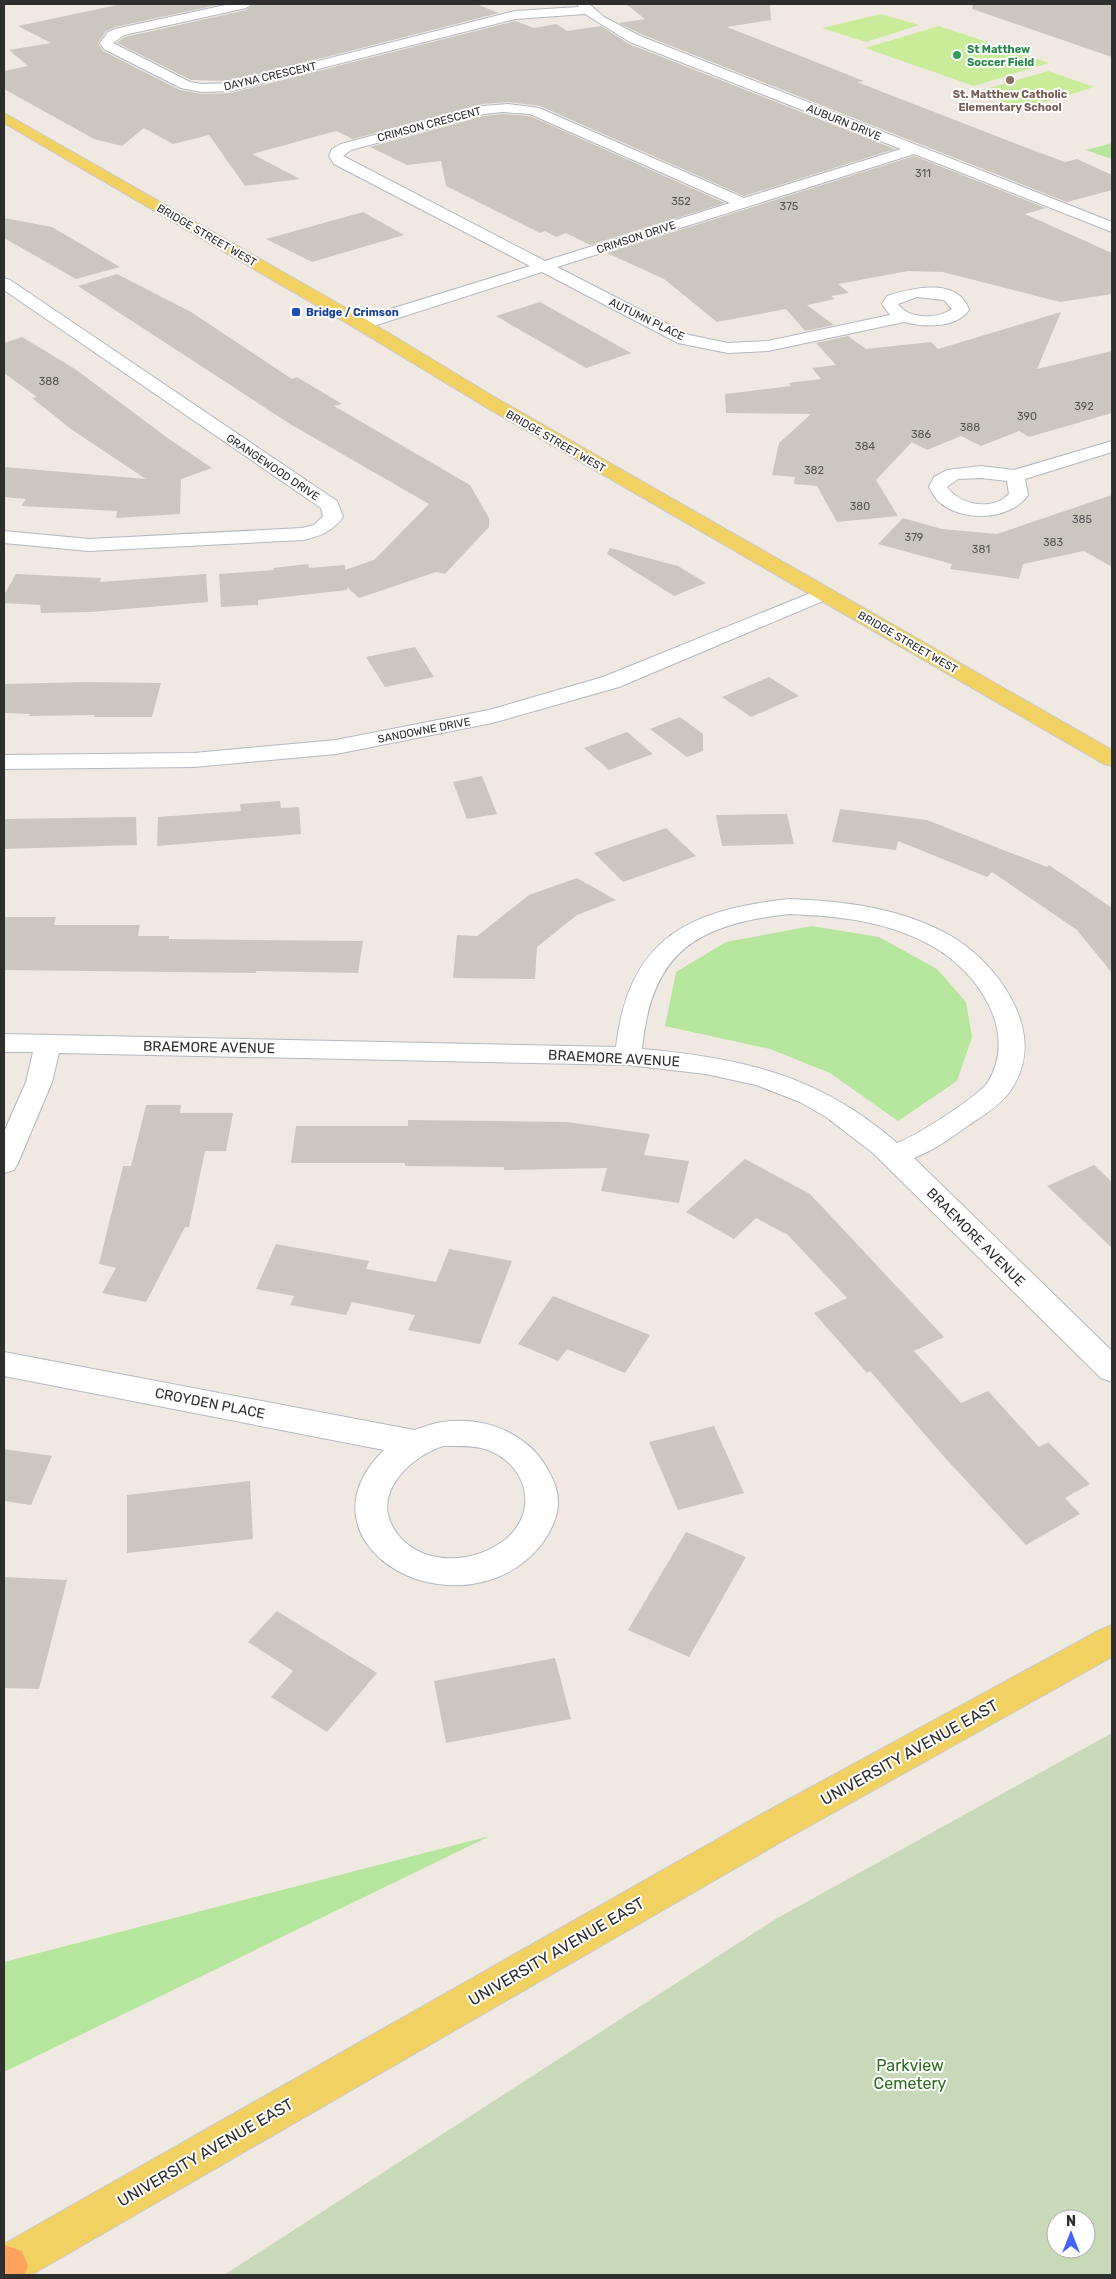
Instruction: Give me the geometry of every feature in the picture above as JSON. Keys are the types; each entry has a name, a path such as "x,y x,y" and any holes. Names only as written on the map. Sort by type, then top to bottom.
{"main road":[{"name":"BRIDGE STREET WEST","path":"4,117 360,324 490,402 1112,759"},
{"name":"UNIVERSITY AVENUE EAST","path":"5,2266 773,1827 1112,1640"}],"street":[{"name":"DAYNA CRESCENT","path":"246,4 120,32 113,35 106,43 186,85 217,88 231,87 515,15 585,7"},
{"name":"AUBURN DRIVE","path":"585,7 635,38 912,150 1112,227"},
{"name":"CRIMSON CRESCENT","path":"543,267 339,161 337,152 346,147 483,110 502,107 520,108 534,111 743,203"},
{"name":"CRIMSON DRIVE","path":"360,324 912,150"},
{"name":"AUTUMN PLACE","path":"543,267 684,338 728,348 768,346 904,317"},
{"name":"GRANGEWOOD DRIVE","path":"4,283 330,505 333,517 321,529 303,534 128,544 60,544 4,537"},
{"path":"1015,476 1112,446"},
{"name":"SANDOWNE DRIVE","path":"4,762 194,760 317,749 492,716 611,682 823,594"},
{"path":"628,1056 630,1033 640,989 653,966 680,938 702,926 767,907 857,911 899,922 941,941 968,961 990,984 1010,1023 1012,1048 998,1090 923,1143 894,1155"},
{"name":"BRAEMORE AVENUE","path":"4,1043 628,1056 697,1063 740,1072 784,1085 822,1103 894,1155 1112,1370"},
{"path":"4,1163 39,1082 48,1044"},
{"name":"CROYDEN PLACE","path":"4,1364 415,1443 443,1434 473,1434 500,1442 523,1457 538,1477 543,1503 536,1528 519,1550 492,1566 461,1573 423,1569 391,1551 374,1523 372,1492 388,1464 415,1443"}],"green space":[{"path":"881,14 919,25 866,42 822,28"},
{"name":"St Matthew Soccer Field","path":"939,26 1049,63 974,86 865,48"},
{"name":"St Matthew Soccer Field","path":"1048,71 1094,87 1023,109 976,92"},
{"path":"1112,143 1112,159 1086,150"},
{"path":"812,926 879,937 937,969 966,1002 972,1037 957,1081 898,1121 830,1073 770,1049 665,1026 676,972 726,942"},
{"name":"Parkview Cemetery","path":"1112,1733 1112,2275 224,2275 774,1920"},
{"path":"490,1836 4,2072 4,1962"}],"building":[{"path":"122,4 222,4 115,27 106,31 98,43 103,51 180,90 202,94 231,93 515,21 534,28 556,24 567,31 601,26 629,44 895,149 744,196 540,106 508,102 483,104 353,139 336,131 252,154 300,179 245,186 209,135 173,144 144,128 122,146 94,139 4,89 4,71 28,66 9,50 51,43 18,26"},
{"path":"254,4 476,4 499,13 231,81 191,80 117,43 125,37 246,10"},
{"path":"626,4 770,4 771,20 727,27 864,81 857,82 1019,145 1065,162 1077,159 1112,175 1112,190 1067,202 641,34 619,23 645,19"},
{"path":"973,4 1112,4 1112,57 972,9"},
{"path":"502,114 530,116 725,203 590,245 566,233 556,237 545,231 540,233 446,186 441,161 407,165 370,147 484,116"},
{"path":"914,156 1046,208 1025,214 1112,253 1112,294 1060,302 943,272 908,271 838,284 849,293 831,296 835,299 807,305 834,325 805,331 786,309 717,322 664,279 607,253"},
{"path":"363,212 404,235 312,262 266,239"},
{"path":"4,218 52,227 120,267 76,279 4,238"},
{"path":"117,274 191,312 292,379 297,377 342,404 334,406 470,485 489,518 489,527 445,574 436,572 359,598 347,587 347,590 258,600 258,605 221,607 219,574 274,570 273,568 308,564 309,568 345,565 345,570 374,560 429,504 290,424 78,286"},
{"path":"540,302 631,353 586,368 496,316"},
{"path":"1061,312 1037,369 1112,351 1112,413 1029,437 1019,431 981,446 961,436 927,450 912,442 876,480 898,516 837,522 817,486 794,484 795,477 772,475 779,443 811,414 726,413 725,394 791,386 788,383 821,379 812,368 836,365 816,343 848,336 866,349 931,342 938,349"},
{"path":"22,337 75,369 169,439 212,468 181,479 180,514 116,518 117,511 21,506 26,499 4,497 4,467 146,479 71,429 32,398 37,397 4,373 4,343"},
{"path":"1112,495 1112,567 1084,551 1023,564 1019,579 950,569 952,564 878,544 903,518 942,529 997,534"},
{"path":"610,548 678,566 706,583 674,596 607,554"},
{"path":"16,574 101,578 100,582 206,574 208,602 91,612 41,613 40,605 4,603 4,595"},
{"path":"415,647 434,677 385,687 366,657"},
{"path":"769,677 799,696 751,717 722,697"},
{"path":"161,683 152,717 94,717 95,715 29,716 30,714 4,713 4,684"},
{"path":"680,717 703,734 703,751 687,757 650,729"},
{"path":"627,732 653,754 609,770 584,748"},
{"path":"482,776 497,814 467,819 453,782"},
{"path":"280,801 281,808 299,807 301,834 157,846 158,817 241,811 240,804"},
{"path":"840,809 927,820 1047,867 1049,865 1112,908 1112,973 1077,930 992,872 987,877 898,841 896,850 832,842"},
{"path":"787,814 794,844 722,846 716,815"},
{"path":"136,817 137,845 4,849 4,819"},
{"path":"666,828 696,856 623,882 594,853"},
{"path":"577,878 616,900 577,915 537,947 535,979 453,978 457,935 477,936 529,895"},
{"path":"4,917 56,917 54,925 140,925 138,936 169,936 169,939 363,941 358,973 4,970"},
{"path":"146,1105 181,1105 180,1113 233,1113 226,1151 205,1151 189,1227 185,1227 146,1302 102,1293 116,1268 99,1264 123,1166 131,1166"},
{"path":"408,1120 567,1122 650,1134 644,1155 689,1161 679,1203 601,1191 607,1168 504,1170 504,1167 405,1166 405,1163 291,1163 296,1126 408,1126"},
{"path":"745,1159 810,1194 944,1337 914,1351 961,1403 988,1391 1039,1447 1048,1442 1090,1484 1065,1498 1080,1514 1026,1545 947,1460 870,1371 867,1373 814,1313 847,1298 788,1235 756,1218 734,1239 686,1212"},
{"path":"1094,1165 1112,1182 1112,1248 1047,1186"},
{"path":"276,1244 369,1261 366,1269 436,1282 449,1249 512,1261 480,1344 408,1330 415,1315 352,1302 346,1315 290,1305 294,1296 256,1289"},
{"path":"553,1296 650,1335 625,1373 567,1349 558,1361 518,1344"},
{"path":"714,1426 744,1493 678,1510 649,1442"},
{"path":"4,1449 52,1456 31,1505 4,1501"},
{"path":"250,1481 253,1539 127,1553 127,1495"},
{"path":"686,1532 746,1557 689,1657 628,1630"},
{"path":"4,1577 67,1580 39,1689 4,1688"},
{"path":"277,1611 377,1673 327,1732 271,1697 293,1671 248,1642"},
{"path":"555,1658 571,1719 446,1743 434,1681"}],"place":[{"name":"St Matthew Soccer Field","path":"957,55"},
{"name":"St. Matthew Catholic Elementary School","path":"1010,80"},
{"name":"Bridge / Crimson","path":"296,312"}]}
